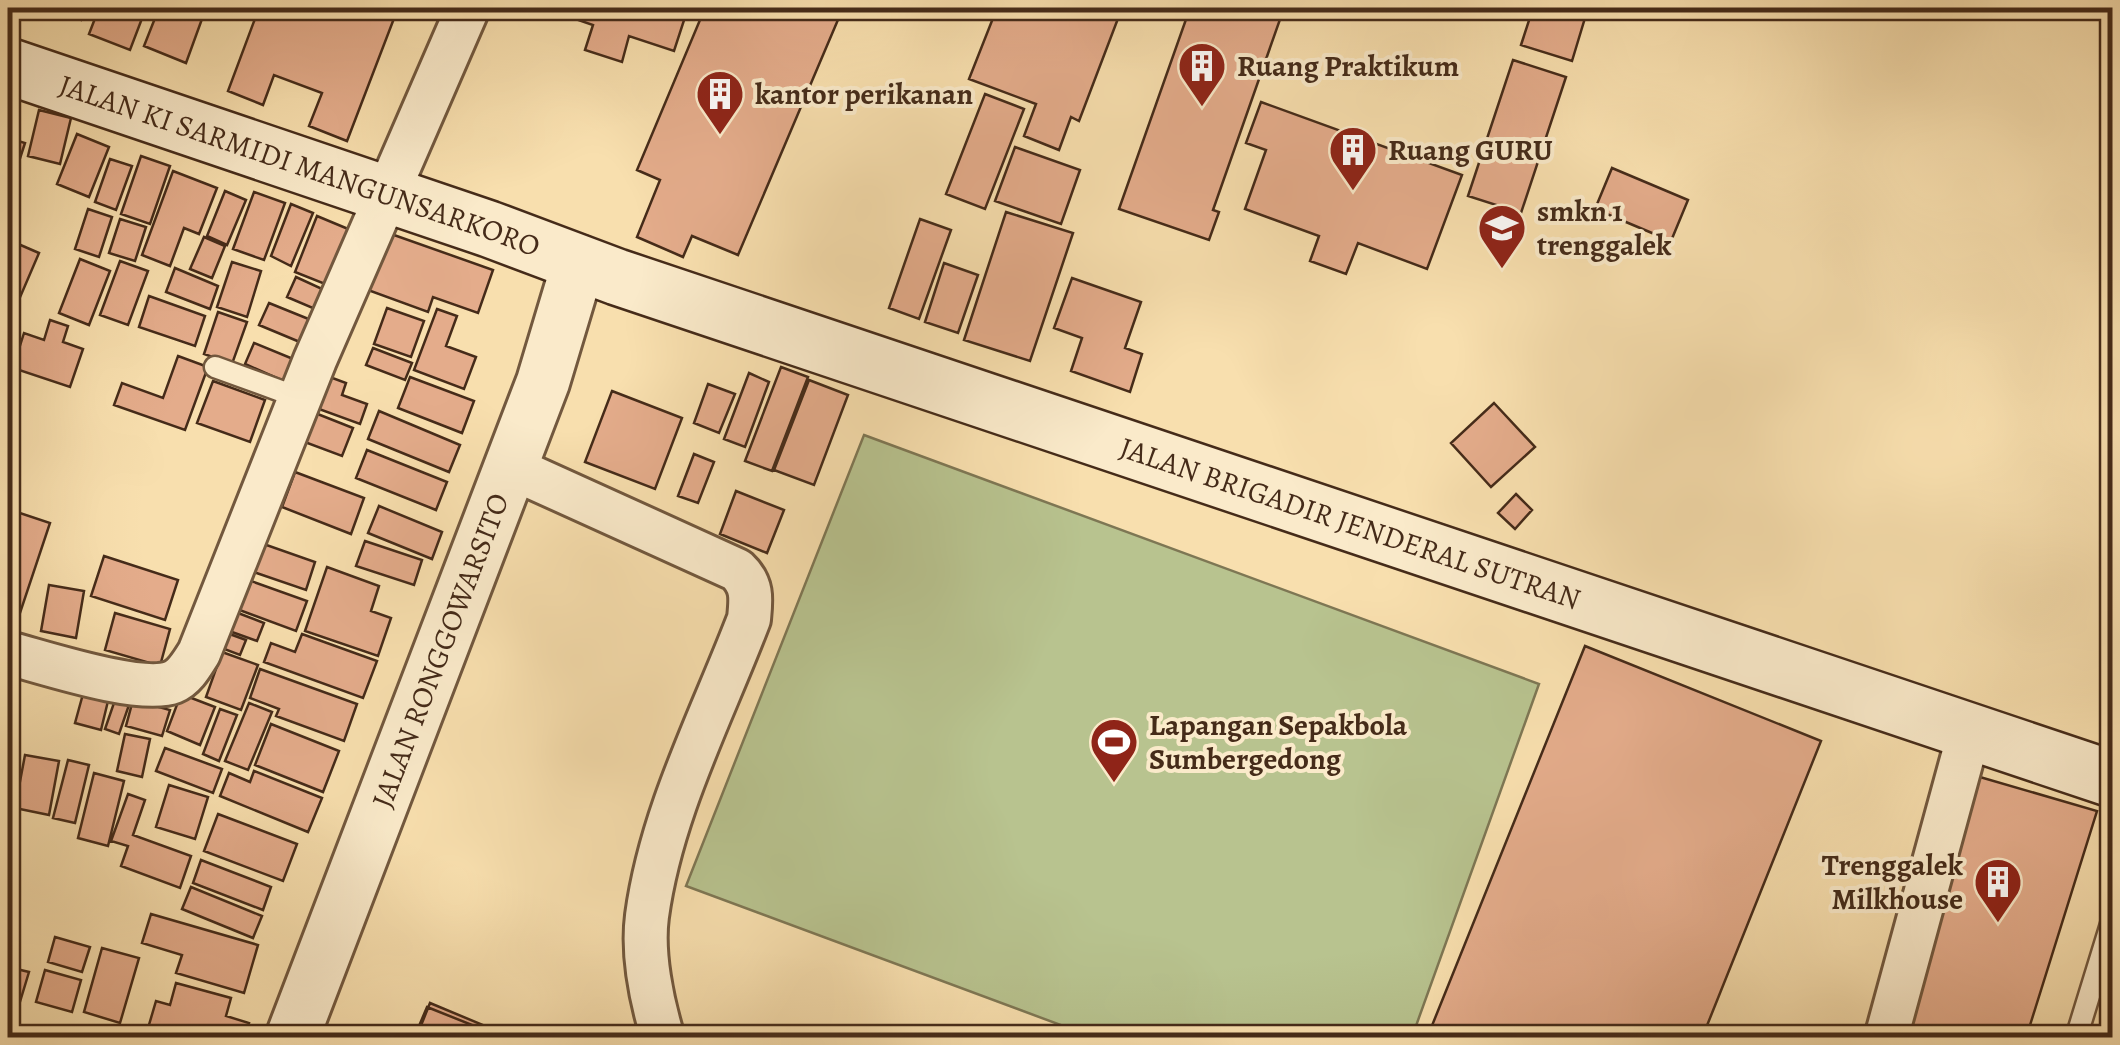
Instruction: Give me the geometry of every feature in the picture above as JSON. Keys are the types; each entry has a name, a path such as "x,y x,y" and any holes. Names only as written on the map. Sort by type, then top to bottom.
{"main road":[{"name":"JALAN KI SARMIDI MANGUNSARKORO","path":"8,66 595,268"},
{"name":"JALAN BRIGADIR JENDERAL SUTRAN","path":"595,268 2112,779"}],"street":[{"path":"8,653 120,682 151,686 181,678 199,652 300,398 468,8"},
{"name":"JALAN RONGGOWARSITO","path":"292,1038 553,353 595,268"},
{"path":"510,467 737,570 747,579 752,596 750,619 668,824 646,919 649,970 663,1038"},
{"path":"1886,1038 1970,730"}],"lane":[{"path":"214,367 300,398"},
{"path":"2076,1038 2112,921"}],"green space":[{"name":"Lapangan Sepakbola Sumbergedong","path":"864,435 1539,684 1412,1037 1093,1037 686,886"}],"building":[{"path":"48,8 85,8 81,20"},
{"path":"99,8 146,8 130,50 89,34"},
{"path":"159,8 206,8 186,63 144,46"},
{"path":"259,8 398,8 347,141 309,126 322,93 274,75 263,105 228,91"},
{"path":"560,8 688,8 674,51 629,36 622,62 585,50 593,25 558,13"},
{"name":"kantor perikanan","path":"705,8 843,8 738,255 692,236 683,257 637,237 660,180 637,170"},
{"path":"997,8 1122,8 1079,121 1071,117 1059,150 1024,136 1036,104 969,79"},
{"name":"Ruang Praktikum","path":"1190,8 1284,8 1213,210 1219,212 1209,240 1119,209"},
{"path":"1533,8 1588,8 1572,61 1521,45"},
{"path":"1513,60 1566,77 1521,213 1468,196"},
{"path":"985,94 1024,109 985,209 946,194"},
{"name":"Ruang GURU","path":"1261,102 1462,175 1427,269 1358,243 1346,274 1310,261 1319,236 1245,209 1266,150 1246,143"},
{"path":"39,110 71,118 60,164 28,156"},
{"path":"77,134 109,147 89,197 57,184"},
{"path":"8,138 25,143 12,183 8,182"},
{"path":"1015,147 1080,170 1061,224 995,201"},
{"path":"141,156 170,166 150,224 121,214"},
{"path":"110,159 132,166 116,210 95,202"},
{"path":"1612,168 1688,200 1671,241 1595,209"},
{"path":"173,171 217,188 199,234 184,228 170,266 142,255"},
{"path":"225,191 246,200 227,245 207,236"},
{"path":"254,192 285,203 264,260 233,249"},
{"path":"291,204 313,213 291,266 271,256"},
{"path":"88,209 112,217 99,257 75,249"},
{"path":"1006,212 1073,233 1030,361 964,340"},
{"path":"317,216 353,231 330,286 295,272"},
{"path":"120,219 146,227 135,261 109,253"},
{"path":"920,219 951,230 919,319 889,308"},
{"path":"377,229 493,270 478,313 433,297 428,312 357,286"},
{"path":"204,237 225,246 212,278 190,269"},
{"path":"9,240 39,253 18,302 8,298"},
{"path":"80,259 110,271 89,325 59,313"},
{"path":"120,261 148,271 128,325 100,315"},
{"path":"232,262 261,271 247,317 217,307"},
{"path":"944,263 978,275 958,333 925,322"},
{"path":"175,268 218,286 210,309 166,292"},
{"path":"296,277 331,293 322,312 287,297"},
{"path":"1072,278 1141,302 1125,348 1142,354 1130,392 1071,371 1082,338 1054,328"},
{"path":"149,296 205,316 195,346 139,327"},
{"path":"269,303 316,322 307,345 259,325"},
{"path":"387,308 424,321 411,357 374,344"},
{"path":"437,309 457,316 446,346 476,357 464,389 414,370"},
{"path":"218,312 247,322 232,364 204,354"},
{"path":"50,320 68,326 63,342 83,349 70,387 13,368 24,333 44,340"},
{"path":"254,343 298,361 288,383 245,364"},
{"path":"373,348 412,363 405,380 366,365"},
{"path":"178,356 208,367 185,430 114,405 122,383 163,398"},
{"path":"781,367 808,377 772,471 745,461"},
{"path":"319,373 346,383 342,395 367,404 360,424 308,405"},
{"path":"749,373 769,382 745,447 724,439"},
{"path":"410,377 474,401 462,433 398,408"},
{"path":"809,380 848,395 814,485 774,470"},
{"path":"213,381 265,400 250,442 197,423"},
{"path":"708,384 735,394 719,433 694,423"},
{"path":"612,391 682,418 655,489 585,462"},
{"path":"1494,403 1535,447 1491,487 1451,443"},
{"path":"305,409 353,428 342,456 294,438"},
{"path":"379,411 460,445 449,472 368,439"},
{"path":"367,450 447,482 436,510 356,478"},
{"path":"694,454 714,462 698,503 678,496"},
{"path":"295,472 364,498 351,534 282,507"},
{"path":"736,491 784,510 767,553 720,534"},
{"path":"1516,494 1532,510 1515,529 1498,513"},
{"path":"379,506 442,532 432,559 368,533"},
{"path":"8,509 50,523 20,613 8,609"},
{"path":"252,540 315,562 306,590 242,568"},
{"path":"365,541 422,560 414,585 356,566"},
{"path":"104,556 178,580 165,620 91,596"},
{"path":"327,567 379,586 371,611 391,618 378,656 305,631"},
{"path":"237,576 307,601 296,631 226,605"},
{"path":"49,585 84,591 76,638 41,631"},
{"path":"225,608 264,623 257,641 218,627"},
{"path":"115,613 170,629 160,666 105,650"},
{"path":"216,629 246,640 240,655 211,644"},
{"path":"302,634 377,661 363,698 264,662 271,643 295,652"},
{"path":"1585,646 1821,741 1702,1038 1427,1038"},
{"path":"222,652 258,665 241,710 206,697"},
{"path":"260,669 357,704 344,741 276,716 279,709 250,698"},
{"path":"83,694 108,701 101,730 75,723"},
{"path":"181,694 215,707 200,745 167,731"},
{"path":"116,697 130,702 119,734 105,729"},
{"path":"133,700 170,710 162,736 126,726"},
{"path":"249,703 272,712 248,770 225,761"},
{"path":"220,709 237,715 219,761 203,754"},
{"path":"271,724 339,751 323,792 255,765"},
{"path":"125,734 150,739 142,777 117,771"},
{"path":"165,748 222,769 213,793 156,771"},
{"path":"25,755 59,761 49,815 15,808"},
{"path":"68,760 89,765 75,823 53,818"},
{"path":"254,771 322,798 308,832 220,796 229,773 250,782"},
{"path":"94,773 124,781 108,846 78,838"},
{"name":"Trenggalek Milkhouse","path":"1973,775 2097,811 2026,1038 1904,1038"},
{"path":"169,785 208,797 195,839 156,827"},
{"path":"128,794 145,800 133,835 191,856 180,888 121,866 128,846 111,841"},
{"path":"218,814 297,844 283,881 204,851"},
{"path":"201,860 271,887 263,910 193,883"},
{"path":"191,887 262,916 253,938 182,909"},
{"path":"151,914 258,945 244,993 176,973 182,955 142,943"},
{"path":"55,937 90,947 82,972 48,962"},
{"path":"102,948 139,958 120,1023 84,1012"},
{"path":"8,967 29,972 19,1005 8,1002"},
{"path":"45,970 81,980 72,1012 36,1002"},
{"path":"176,983 231,998 226,1016 249,1023 244,1038 146,1035 156,1001 170,1005"},
{"path":"430,1003 514,1038 416,1038"},
{"path":"427,1007 487,1031 484,1038 414,1038"}],"place":[{"name":"Ruang Praktikum","path":"1202,108"},
{"name":"kantor perikanan","path":"720,136"},
{"name":"Ruang GURU","path":"1353,192"},
{"name":"smkn 1 trenggalek","path":"1502,270"},
{"name":"Lapangan Sepakbola Sumbergedong","path":"1114,784"},
{"name":"Trenggalek Milkhouse","path":"1998,924"}]}
